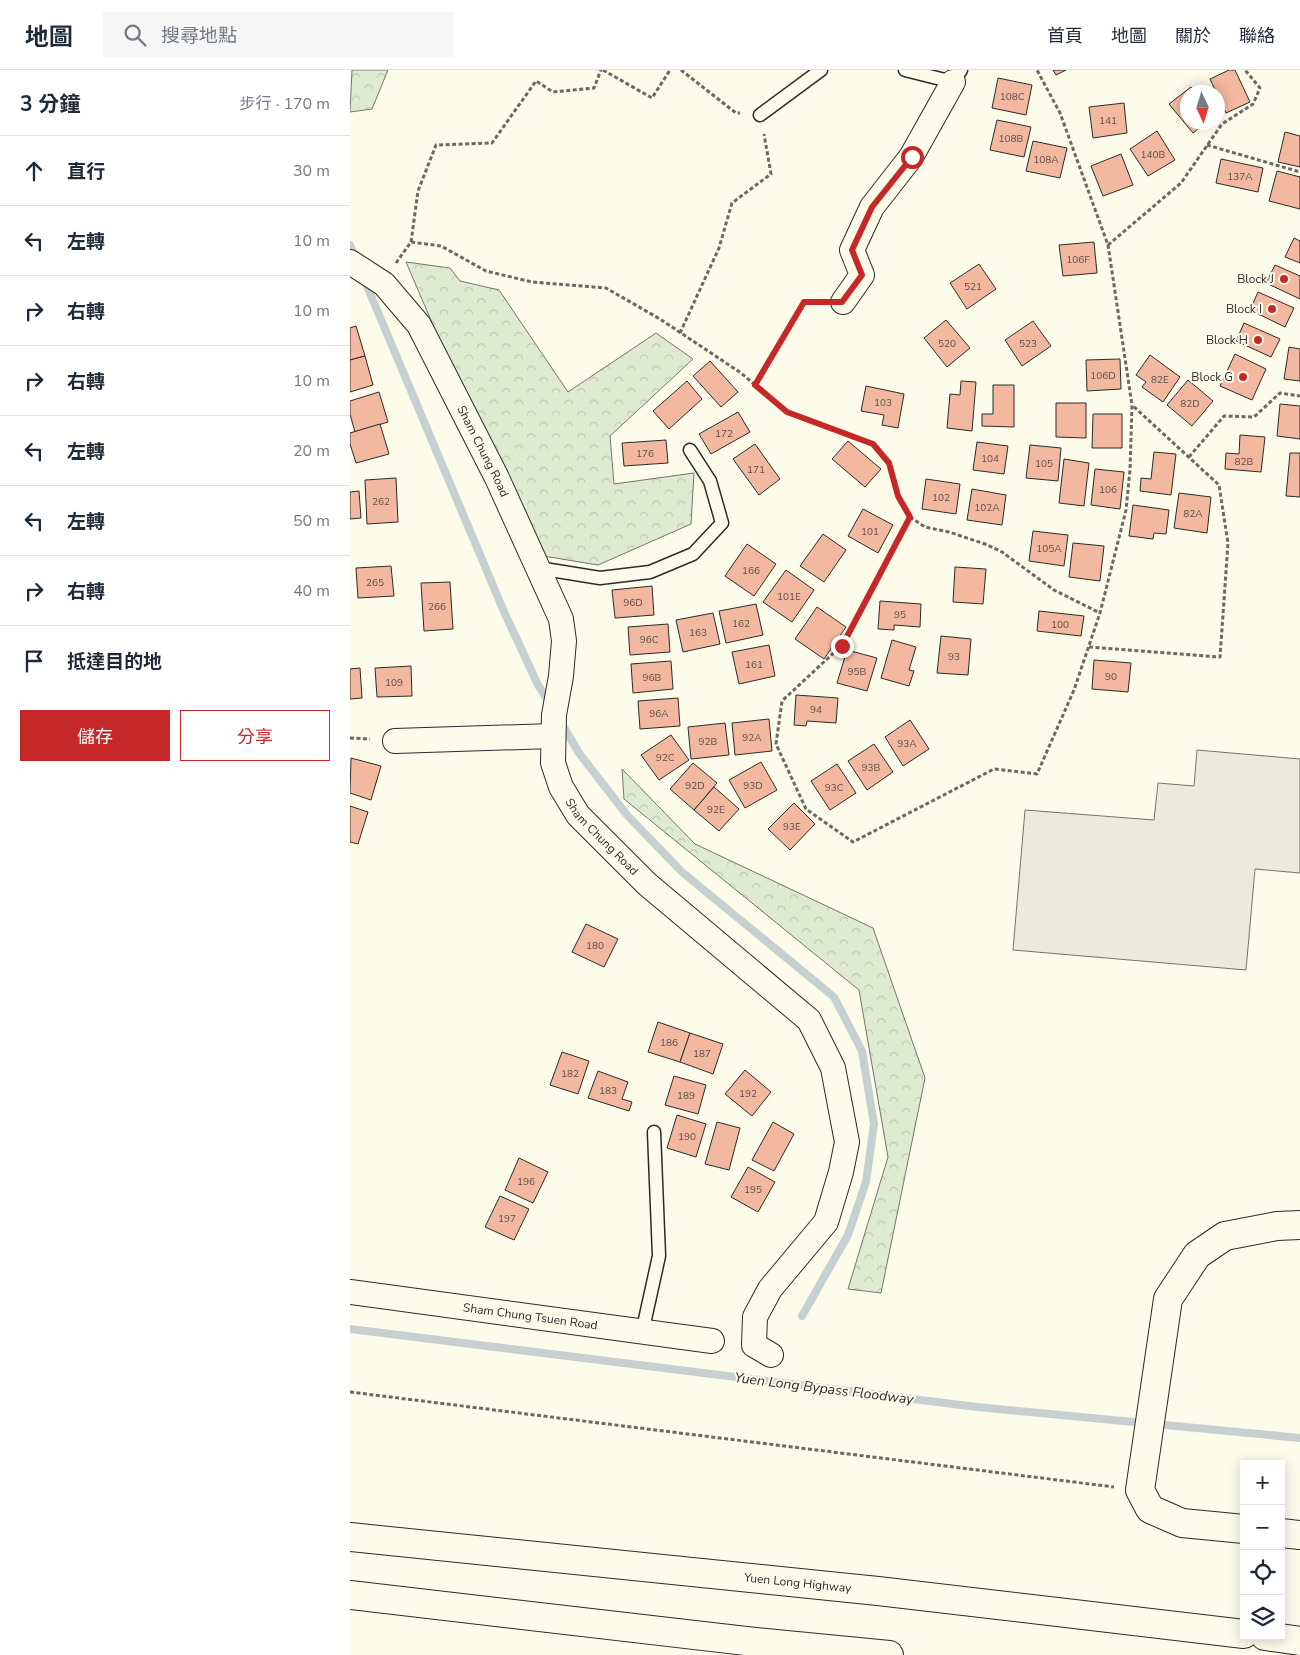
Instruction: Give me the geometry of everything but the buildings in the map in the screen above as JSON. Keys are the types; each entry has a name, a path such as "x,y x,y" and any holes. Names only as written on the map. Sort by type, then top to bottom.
{"main road":[{"path":"1240,1529 1182,1523 1150,1510 1140,1490 1168,1299 1197,1255 1225,1236 1278,1226 1300,1225"},
{"path":"1285,1533 1300,1535"},
{"name":"Yuen Long Highway","path":"350,1537 878,1591 1240,1634"},
{"path":"350,1595 746,1641 889,1655"},
{"path":"1285,1639 1300,1641"}],"street":[{"path":"842,302 862,275 852,250 872,207 912,157 957,76"},
{"name":"Sham Chung Road","path":"350,262 384,284 419,325 498,478 561,619 564,641 562,676 554,715 553,736 553,762 561,787 578,815 647,884 809,1020 833,1068 847,1142 841,1172 826,1222 770,1289 755,1317 754,1345 771,1355"},
{"path":"395,741 553,736"},
{"name":"Sham Chung Tsuen Road","path":"350,1292 712,1341"}],"lane":[{"path":"760,115 821,70"},
{"path":"905,70 957,76"},
{"path":"538,568 600,578 650,572 693,554 722,522 710,481 690,450"},
{"path":"642,1332 659,1256 654,1132"},
{"path":"746,1641 778,1655"}],"path":[{"path":"384,284 411,242 418,191 436,145 492,143 536,81 553,92 594,88 602,70 652,98 670,70"},
{"path":"680,333 719,248 732,203 771,174 760,115 736,113 681,70"},
{"path":"910,517 842,646 782,702 776,744 806,809 853,842 994,769 1038,774 1074,690 1089,647 1100,613 1126,510 1130,470 1132,405 1108,245 1060,113 1037,70"},
{"path":"1108,245 1181,183 1222,124 1254,104 1260,88 1245,70"},
{"path":"1207,145 1300,172"},
{"path":"411,242 441,246 486,271 532,282 606,288 680,333 755,385 787,412 873,444 889,463 898,496 910,517 925,527 958,535 1002,552 1054,590 1100,613"},
{"path":"755,385 804,302 842,302"},
{"path":"1189,457 1224,416 1254,417 1280,393 1300,396"},
{"path":"1089,647 1220,657 1228,543 1219,485 1132,405"},
{"path":"350,1392 1140,1490"}],"green space":[{"path":"352,70 388,70 372,109 350,112"},
{"path":"406,262 450,268 460,281 499,290 568,392 656,333 693,359 610,436 614,484 694,473 691,524 598,565 531,554"},
{"path":"622,769 695,844 873,928 925,1078 881,1293 848,1289 888,1157 859,990 624,799"}],"shaded area":[{"path":"1197,750 1300,759 1300,873 1255,869 1246,970 1013,950 1025,810 1154,820 1158,783 1194,786"}],"waterway":[{"path":"350,245 356,259"},
{"path":"364,279 505,614 538,685 551,705"},
{"path":"561,722 579,753 627,815 682,872 834,997 862,1051 874,1124 866,1182 848,1235 802,1316"},
{"name":"Yuen Long Bypass Floodway","path":"350,1329 977,1407 1300,1438"}],"place":[{"name":"Block J","path":"1284,279"},
{"name":"Block I","path":"1272,309"},
{"name":"Block H","path":"1258,340"},
{"name":"Block G","path":"1243,377"}],"route":[{"path":"842,646 910,517 903,508 898,496 889,463 873,444 787,412 755,385 804,302 842,302 862,275 852,250 872,207 912,157"}]}
